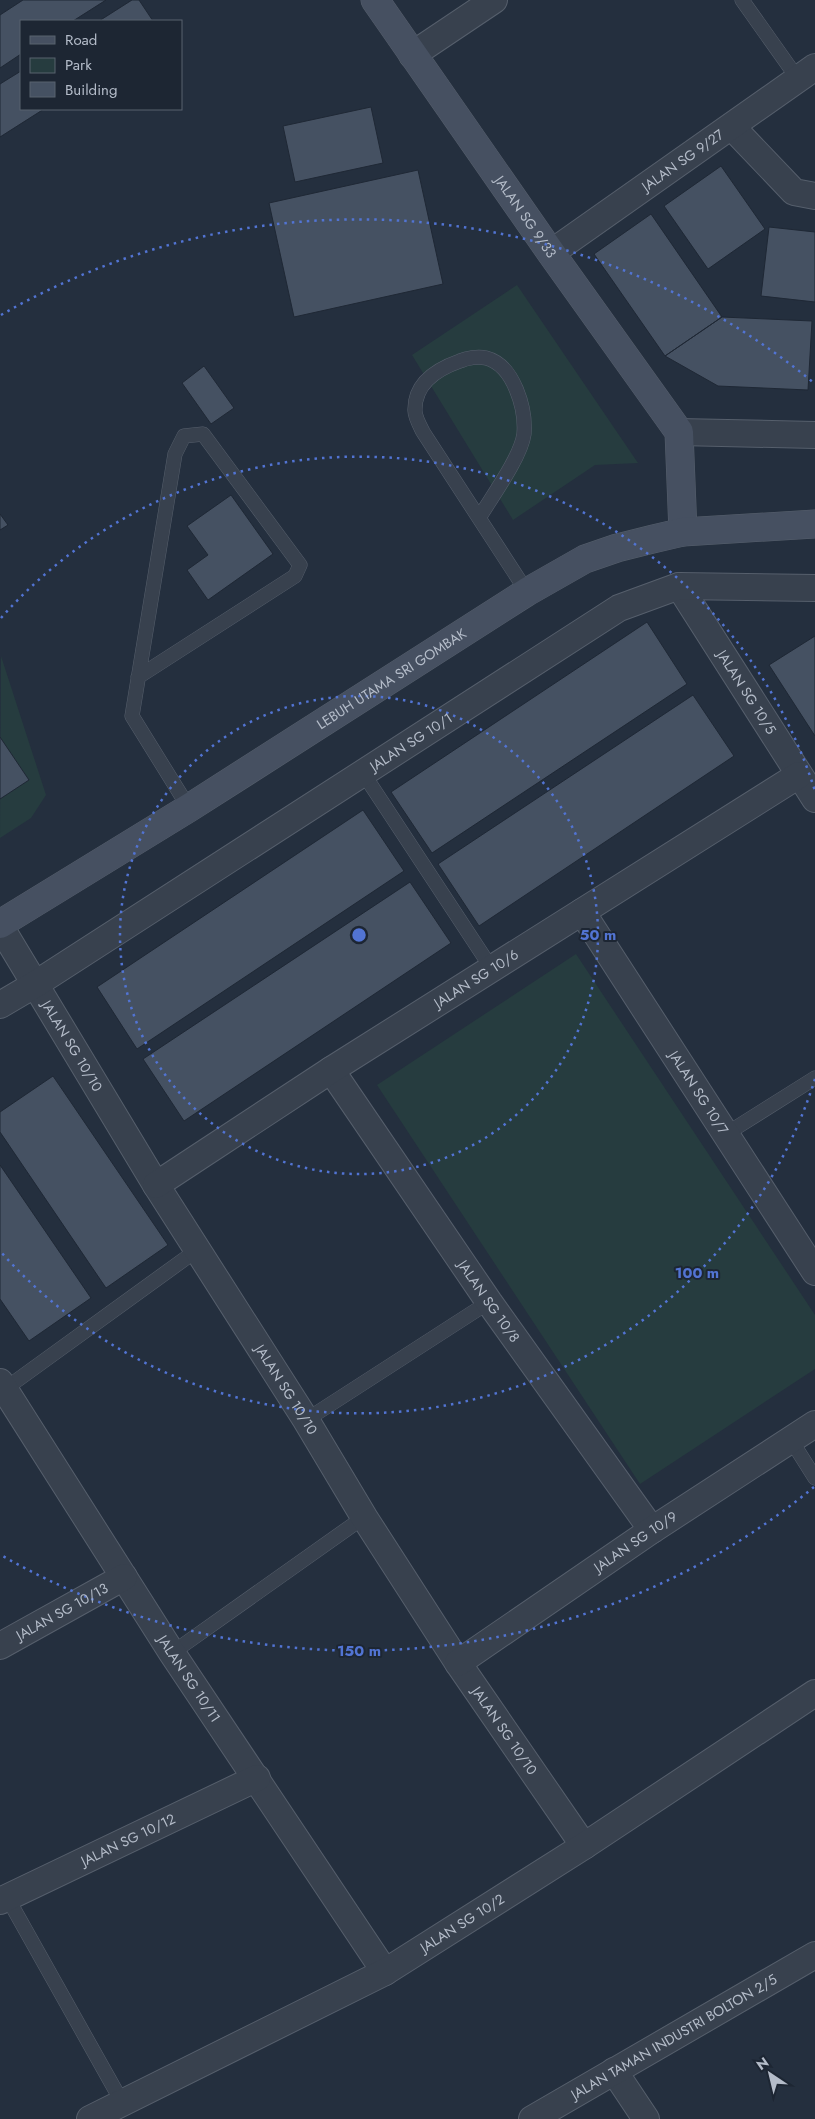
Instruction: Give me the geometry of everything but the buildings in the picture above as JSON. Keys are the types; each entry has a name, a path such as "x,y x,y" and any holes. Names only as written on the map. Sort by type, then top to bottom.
{"street":[{"name":"JALAN SG 9/33","path":"375,0 551,253 680,432"},
{"path":"412,55 494,0"},
{"name":"JALAN SG 9/27","path":"551,253 807,73"},
{"path":"732,127 794,192 815,196"},
{"path":"683,532 680,432 815,435"},
{"name":"LEBUH UTAMA SRI GOMBAK","path":"0,925 189,808 527,592 585,559 617,548 683,532 815,524"},
{"name":"JALAN SG 10/1","path":"0,1005 34,985 619,608 679,586 815,588"},
{"name":"JALAN SG 10/5","path":"679,586 815,799"},
{"name":"JALAN SG 10/6","path":"156,1185 331,1070 799,774"},
{"name":"JALAN SG 10/7","path":"582,912 815,1272"},
{"name":"JALAN SG 10/10","path":"0,925 34,985 156,1185 306,1420 364,1517 458,1663 584,1846"},
{"name":"JALAN SG 10/8","path":"331,1070 489,1302 652,1530"},
{"name":"JALAN SG 10/11","path":"2,1385 172,1653 257,1778 384,1972"},
{"name":"JALAN SG 10/9","path":"458,1663 652,1530 815,1424"},
{"name":"JALAN SG 10/13","path":"0,1646 124,1577"},
{"name":"JALAN SG 10/2","path":"90,2119 384,1972 584,1846 815,1693"},
{"name":"JALAN SG 10/12","path":"4,1899 257,1778"},
{"name":"JALAN TAMAN INDUSTRI BOLTON 2/5","path":"532,2119 815,1955"},
{"path":"614,2071 646,2119"}],"lane":[{"path":"742,0 807,73"},
{"path":"479,518 514,459 524,435 520,399 512,378 497,363 485,358 469,358 435,372 423,384 417,397 415,412 423,432 527,592"},
{"path":"138,677 295,576 300,565 203,434 184,436 175,454 138,677 132,716 189,808"},
{"path":"363,773 492,969"},
{"path":"726,1134 815,1078"},
{"path":"2,1385 197,1250"},
{"path":"306,1420 489,1302"},
{"path":"791,1440 815,1478"},
{"path":"172,1653 364,1517"},
{"path":"4,1899 122,2102"}],"green space":[{"path":"517,285 638,463 595,465 513,520 412,355"},
{"path":"1,656 46,795 31,818 0,838"},
{"path":"576,954 815,1315 815,1369 640,1484 377,1085"}]}
